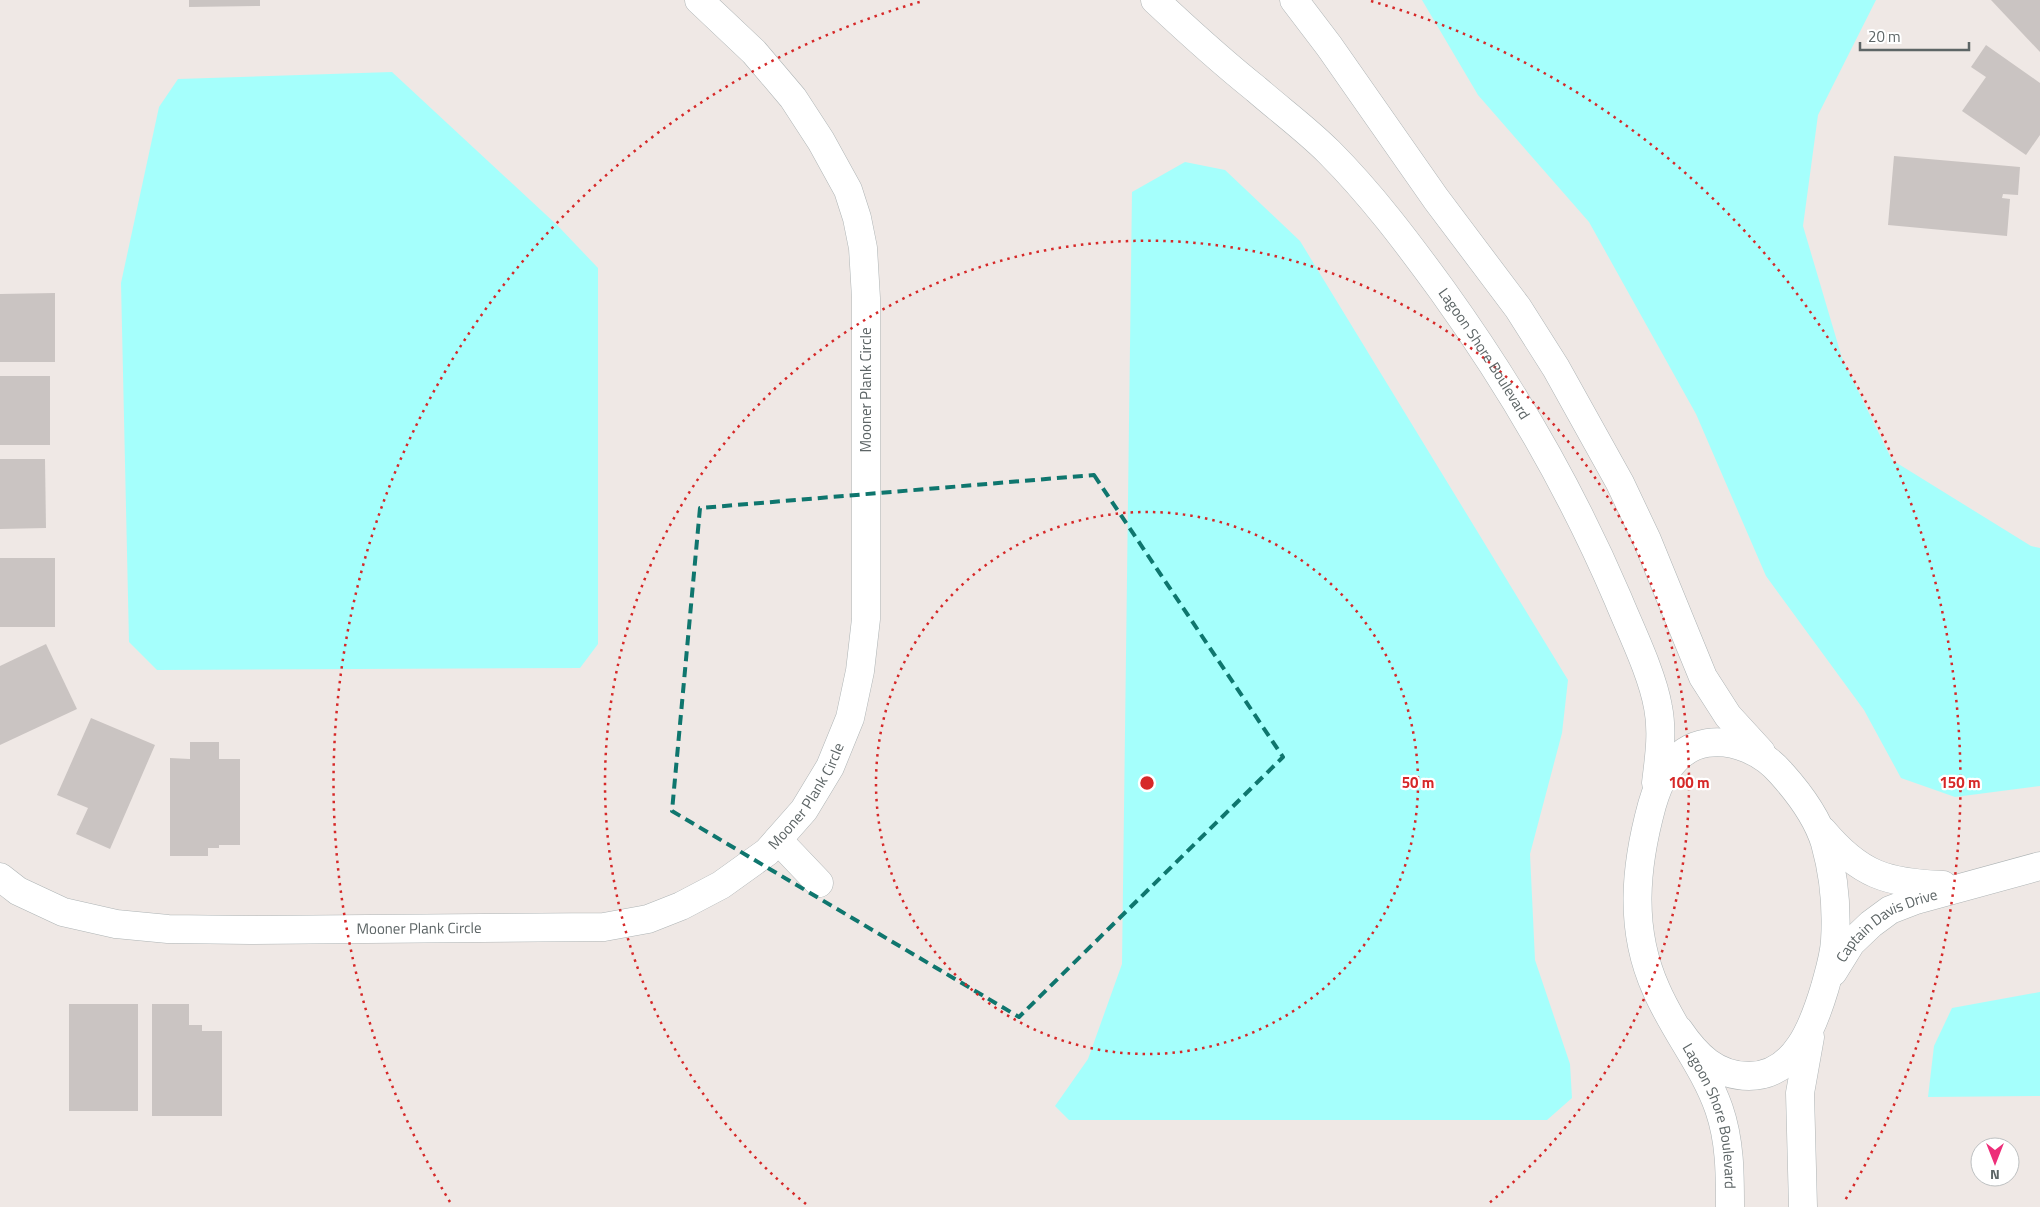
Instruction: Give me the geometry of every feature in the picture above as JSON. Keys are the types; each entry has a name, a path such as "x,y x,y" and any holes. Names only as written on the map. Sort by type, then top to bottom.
{"street":[{"name":"Mooner Plank Circle","path":"0,877 18,891 63,912 116,924 168,929 604,927 648,919 681,906 721,885 767,852 804,810 830,767 850,718 860,671 866,619 866,298 863,248 857,218 848,190 821,141 792,98 754,52 699,0"},
{"name":"Lagoon Shore Boulevard","path":"1155,0 1206,48 1294,120 1329,152 1367,194 1419,258 1508,387 1553,465 1603,564 1651,683 1658,704 1660,724 1659,758 1654,799"},
{"path":"1294,0 1329,46 1436,199 1518,308 1584,416 1620,483 1647,540 1708,686 1739,729 1802,799 1824,841 1835,894 1835,943 1824,991 1808,1046 1800,1092 1803,1207"},
{"path":"1776,768 1758,753 1741,746 1720,741 1698,745 1679,755 1664,774 1646,826 1637,874 1636,904 1640,936 1656,989 1679,1030 1692,1049 1710,1065 1727,1073 1755,1076 1778,1068 1792,1057 1802,1044 1816,1017"},
{"name":"Captain Davis Drive","path":"1815,821 1843,853 1856,864 1871,872 1906,883 1969,885"},
{"path":"778,840 819,883"},
{"name":"Captain Davis Drive","path":"1824,991 1843,953 1875,920 1890,910 1903,904 2040,866"},
{"name":"Lagoon Shore Boulevard","path":"1679,1030 1695,1058 1719,1109 1727,1138 1730,1168 1730,1207"}],"highlighted area":[{"path":"1094,475 1283,757 1019,1017 672,811 700,508"}],"water":[{"path":"1422,0 1876,0 1818,115 1803,226 1842,358 1892,460 2031,546 2040,548 2040,786 1955,797 1901,778 1864,710 1766,576 1696,414 1589,222 1478,95"},
{"path":"392,72 558,226 598,268 598,644 580,668 157,670 129,642 121,283 159,107 178,79"},
{"path":"1185,162 1225,170 1300,241 1568,680 1562,733 1530,854 1535,960 1570,1064 1572,1098 1547,1120 1069,1120 1055,1106 1088,1059 1122,964 1132,192"},
{"path":"2040,992 2040,1096 1928,1097 1934,1046 1952,1008"}],"building":[{"path":"189,0 260,0 260,6 189,7"},
{"path":"1991,0 2040,0 2040,52"},
{"path":"1986,45 2040,83 2040,135 2026,155 1962,111 1986,77 1971,67"},
{"path":"1894,156 2020,167 2018,195 2003,194 2002,198 2010,199 2007,236 1888,225"},
{"path":"55,293 55,362 0,362 0,294"},
{"path":"0,376 50,376 50,445 0,445"},
{"path":"0,459 45,459 46,528 0,529"},
{"path":"0,558 55,558 55,627 0,627"},
{"path":"46,644 77,709 0,745 0,666"},
{"path":"91,718 155,745 110,849 76,834 88,808 57,795"},
{"path":"190,742 219,742 219,759 240,759 240,845 219,845 219,848 208,848 208,856 170,856 170,758 190,759"},
{"path":"69,1004 138,1004 138,1111 69,1111"},
{"path":"152,1004 189,1004 189,1025 202,1025 202,1031 222,1031 222,1116 152,1116"}]}
